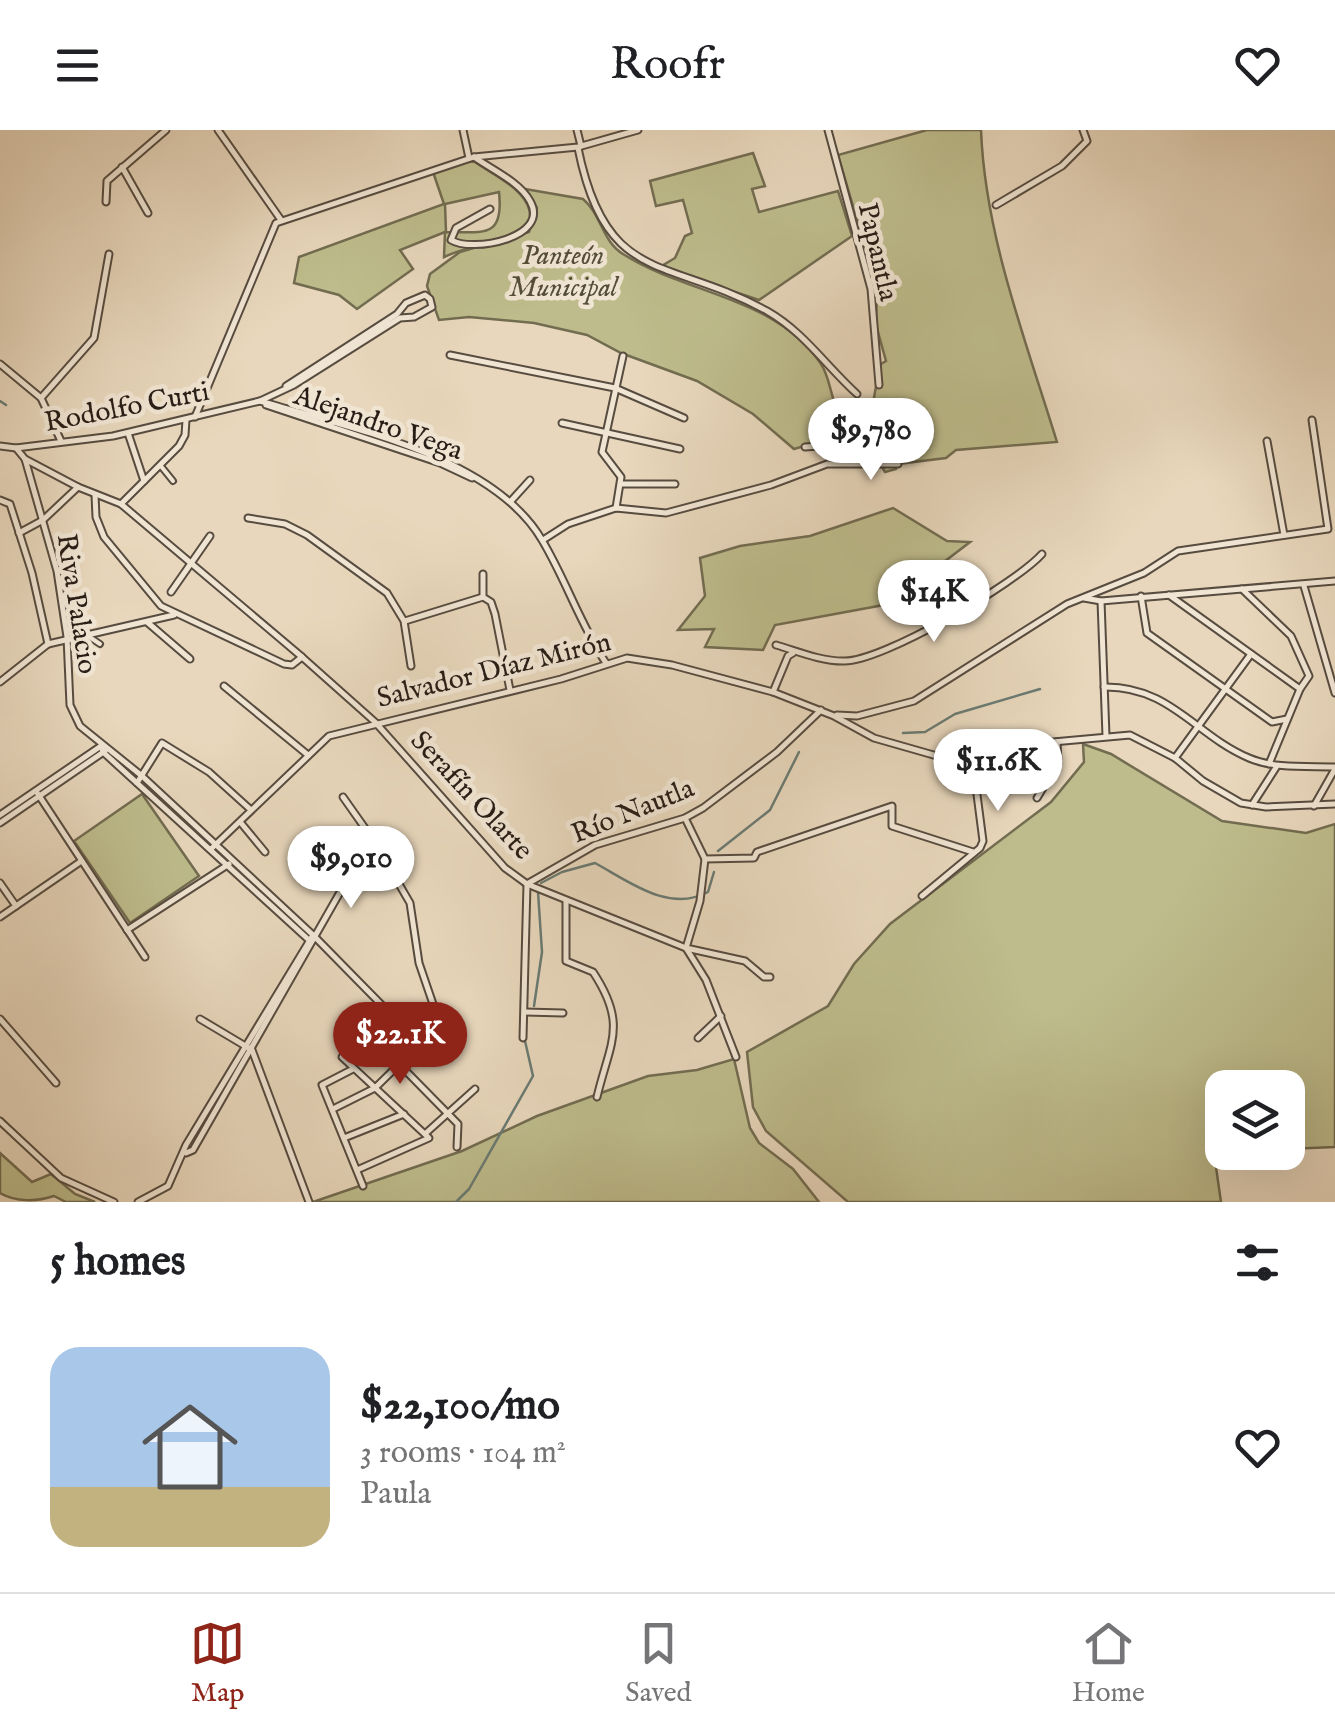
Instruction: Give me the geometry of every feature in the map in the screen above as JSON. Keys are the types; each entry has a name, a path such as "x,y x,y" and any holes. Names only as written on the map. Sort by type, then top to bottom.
{"street":[{"path":"106,202 107,181 166,130"},
{"path":"218,130 282,220"},
{"path":"462,130 472,158 528,196 534,213 525,231 509,238 466,245 451,240 456,228 490,209"},
{"path":"577,130 590,196 614,236 631,254 663,271 737,297 782,320 857,394"},
{"path":"195,417 271,230 282,220 472,158 580,146 638,130"},
{"name":"Papantla","path":"828,130 871,288 878,385"},
{"path":"996,204 1062,166 1087,141 1083,130"},
{"path":"122,167 148,213"},
{"path":"40,398 94,338 109,254"},
{"path":"418,296 430,300 432,307 428,311 398,316 418,296"},
{"name":"Rodolfo Curti","path":"0,446 16,448 128,433 260,401 398,316"},
{"path":"450,354 614,388 684,418"},
{"path":"616,508 621,477 602,456 622,356"},
{"path":"0,364 40,398 61,441"},
{"name":"Alejandro Vega","path":"260,401 441,461 512,502 542,540 606,662"},
{"path":"120,504 179,446 186,420"},
{"path":"834,716 857,716 914,701 1082,598 1144,573 1178,551 1328,528 1312,420"},
{"path":"562,423 680,449"},
{"path":"128,433 144,481"},
{"path":"1267,441 1284,535"},
{"path":"839,442 844,463"},
{"path":"805,446 873,442"},
{"name":"Serafín Olarte","path":"16,448 24,459 78,488 120,504 302,656 375,722 505,868 527,884 686,948 745,962 770,978"},
{"name":"Riva Palacio","path":"24,459 43,520 67,637 73,716 137,783 213,847"},
{"path":"542,540 592,514 616,508 666,513 771,486 816,466 898,464"},
{"path":"160,465 172,482"},
{"path":"512,502 530,480"},
{"path":"622,484 675,484"},
{"path":"19,533 43,520 78,488"},
{"path":"95,495 96,517 104,537 148,594 174,615 284,664 292,665 302,656"},
{"path":"0,500 10,504 48,644"},
{"path":"0,515 11,516"},
{"path":"248,518 285,524 307,534 386,594 404,621 411,666"},
{"path":"171,592 210,536"},
{"path":"776,645 793,653 845,662 878,654 944,620 1042,554"},
{"path":"482,574 483,597"},
{"path":"1082,598 1100,601 1335,581"},
{"path":"1304,586 1335,692"},
{"path":"1242,590 1278,621 1300,652 1309,676 1269,764"},
{"path":"1166,594 1300,689"},
{"path":"1141,596 1147,633 1272,722 1288,719"},
{"path":"404,621 483,597 491,602 510,690"},
{"path":"1100,601 1106,736"},
{"path":"0,682 48,644 174,615"},
{"path":"146,622 190,659"},
{"path":"84,633 100,644"},
{"path":"774,692 788,656 793,653"},
{"path":"1176,758 1251,654"},
{"name":"Salvador Díaz Mirón","path":"213,847 328,736 560,679 627,658 774,692 822,710 874,738 944,758 1106,736 1142,739 1176,758 1220,791 1252,806 1335,804"},
{"path":"224,686 308,755"},
{"path":"1104,687 1146,691 1248,758 1269,764 1335,768 1314,806"},
{"name":"Río Nautla","path":"527,884 595,845 685,818 704,808 777,752 822,710"},
{"path":"1036,798 1058,763 1058,742"},
{"path":"137,783 162,743 210,772 251,810"},
{"path":"0,819 104,749"},
{"name":"Riva Palacio","path":"104,749 142,776 420,1044 428,1050 447,1046 419,963 410,904 343,797"},
{"path":"922,896 983,841 972,756"},
{"path":"1252,806 1278,764"},
{"path":"37,794 145,957"},
{"path":"705,859 754,858 757,852 892,806 892,826 973,852"},
{"path":"685,818 705,859 702,892 686,948 696,960 736,1057"},
{"path":"240,822 265,852"},
{"path":"0,917 80,862"},
{"path":"126,930 230,863"},
{"path":"186,1153 193,1150 275,1011 355,866"},
{"path":"0,883 16,906"},
{"path":"523,1038 527,884"},
{"path":"566,900 566,961 594,972 613,1014 615,1041 597,1096"},
{"path":"138,1202 168,1186 186,1153 186,1145 244,1045 313,940"},
{"path":"268,1006 275,1011"},
{"path":"525,1012 563,1013"},
{"path":"698,1038 721,1016"},
{"path":"0,1019 56,1083"},
{"path":"200,1019 252,1050 309,1202"},
{"path":"334,1109 374,1088 420,1044"},
{"path":"342,1057 428,1136"},
{"path":"399,1064 458,1124 456,1147"},
{"path":"353,1069 322,1085 363,1186"},
{"path":"358,1170 428,1136 475,1089"},
{"path":"344,1138 404,1114"},
{"path":"0,1121 61,1178 114,1202"}],"green space":[{"path":"927,130 981,130 984,170 999,249 1057,442 956,450 946,458 898,464 896,469 885,472 872,433 875,392 881,364 886,361 876,325 877,288 838,155"},
{"path":"753,153 765,186 752,189 759,212 838,191 852,236 759,300 660,267 675,258 685,236 692,233 683,200 656,206 650,181"},
{"path":"475,162 520,194 530,212 530,222 511,234 444,257 445,232 400,250 413,269 357,309 339,295 294,283 299,257 444,204 433,172","holes":["499,192 500,207 489,230 446,232 445,204"]},
{"name":"Panteón Municipal","path":"525,189 583,199 610,242 623,254 648,268 755,310 802,341 829,382 836,412 833,429 821,439 794,449 753,414 697,381 621,353 587,335 534,323 469,317 439,320 427,286 430,274 460,252 529,232 537,208"},
{"path":"893,508 947,541 970,542 889,604 775,625 763,650 705,647 714,629 678,630 705,596 700,558 740,546 810,536"},
{"path":"1083,744 1111,754 1222,821 1306,833 1335,824 1335,1147 1305,1148 1305,1070 1205,1070 1205,1170 1216,1170 1221,1202 848,1202 766,1131 753,1107 747,1052 828,1006 854,964 890,924 1051,802 1084,762"},
{"path":"142,794 199,876 130,923 74,841"},
{"path":"734,1059 750,1128 759,1143 793,1169 819,1202 313,1202 462,1151 537,1116 648,1076 697,1070"},
{"path":"0,1153 32,1182 51,1174 75,1194 95,1202 66,1202 54,1196 19,1199 0,1193"}],"waterway":[{"path":"0,401 6,405"},
{"path":"903,733 925,732 955,714 1040,689"},
{"path":"718,851 770,810 799,752"},
{"path":"541,883 562,872 595,863 636,886 679,899 708,892 714,872"},
{"path":"534,1006 542,952 538,892"},
{"path":"456,1202 469,1189 533,1076 525,1041"}]}
